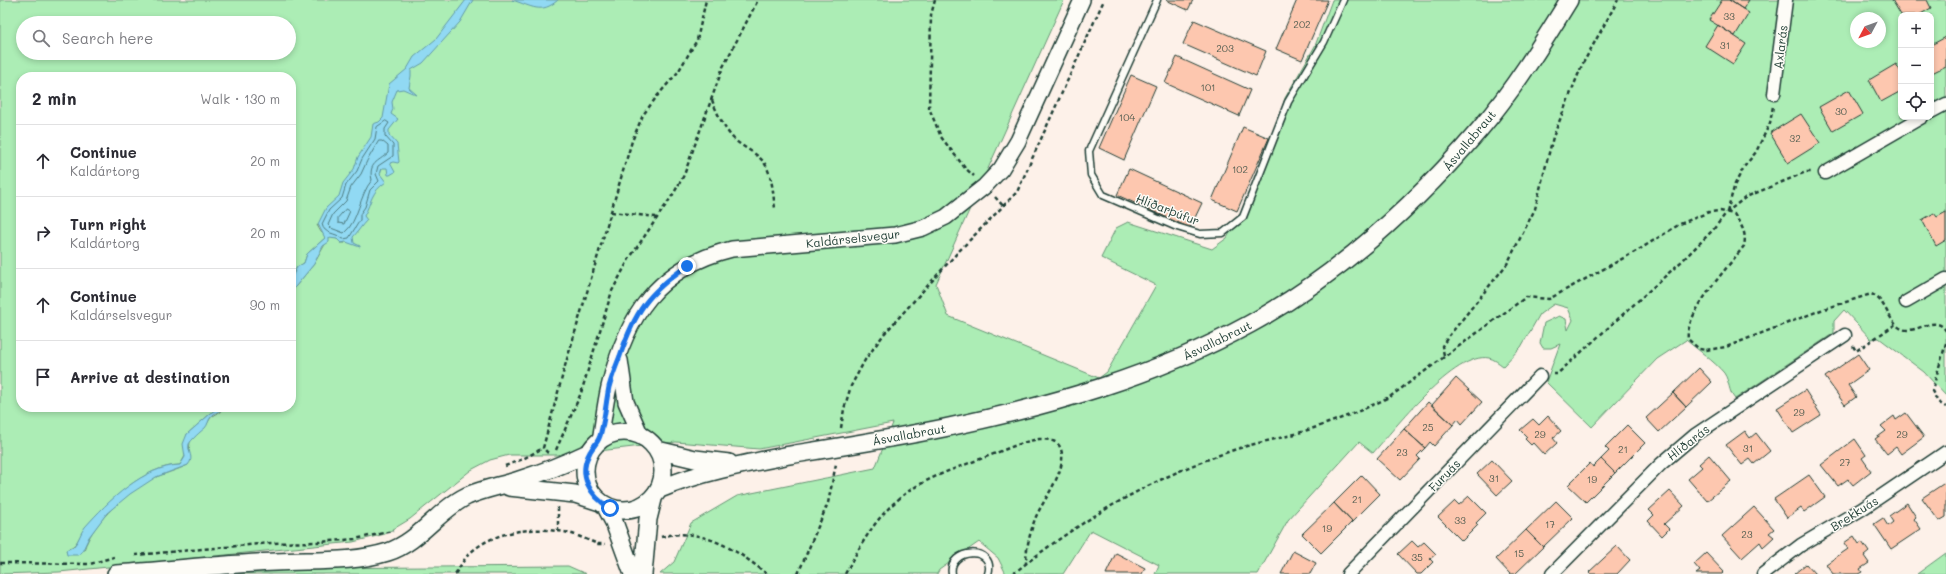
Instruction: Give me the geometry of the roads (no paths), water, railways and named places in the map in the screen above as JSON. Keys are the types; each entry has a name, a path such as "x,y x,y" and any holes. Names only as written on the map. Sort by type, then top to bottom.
{"main road":[{"name":"Ásvallabraut","path":"656,494 687,478 739,464 945,428 1006,414 1085,393 1160,367 1252,323 1298,294 1345,260 1428,187 1481,128 1532,59 1569,0"},
{"path":"116,574 370,556 388,552 402,546 465,497 483,490 499,487 556,468 595,447 615,433 626,432 641,436 654,445 664,466 663,478 648,519 643,574"},
{"path":"595,447 586,462 586,478 592,494 602,504 614,522 633,574"},
{"name":"Ásvallabraut","path":"657,450 695,459 739,464"},
{"path":"499,487 575,494 621,511 633,510 644,506 656,494"}],"street":[{"name":"Kaldárselsvegur","path":"595,447 609,387 625,338 632,323 647,300 666,280 687,266 711,254 732,250 895,235 923,228 946,217 985,186 1001,169 1018,141 1082,0"},
{"name":"Axlarás","path":"1774,94 1786,0"},
{"path":"1934,110 1946,104"},
{"path":"1825,173 1917,120"},
{"path":"1906,302 1946,279"},
{"name":"Hlíðarás","path":"1552,574 1656,469 1694,435 1845,335"},
{"name":"Kaldárselsvegur","path":"620,355 626,402 641,436"},
{"name":"Furuás","path":"1348,574 1540,376"},
{"name":"Brekkuás","path":"1764,574 1802,545 1862,509 1946,452"}],"lane":[{"name":"Hlíðarþúfur","path":"1157,0 1089,151 1091,175 1103,195 1176,227 1200,234 1223,233 1243,217 1288,102 1324,42 1343,0"},
{"path":"952,574 952,566 956,560 964,554 972,552 984,557 988,562 990,568 988,574"}],"water":[{"path":"466,0 473,0 460,22 423,63 411,70 409,88 417,95 403,89 397,90 392,102 393,109 391,114 398,119 389,130 389,135 397,144 399,162 390,163 395,172 390,175 388,175 387,168 382,168 380,174 386,182 377,189 372,197 364,216 367,220 353,237 354,243 360,247 346,242 341,243 337,239 329,238 329,242 323,246 314,264 296,286 297,267 304,263 307,254 325,238 318,224 326,208 339,196 343,183 354,169 358,157 371,137 373,124 379,122 383,118 389,84 407,69 414,57 436,39"},
{"path":"512,0 558,0 552,5 536,8"},
{"path":"212,412 217,412 211,417 206,427 189,444 191,459 188,465 156,477 130,494 107,513 89,537 82,552 78,555 67,555 66,550 76,544 85,527 104,506 116,496 140,478 153,471 180,465 185,457 183,444 187,434"}]}
